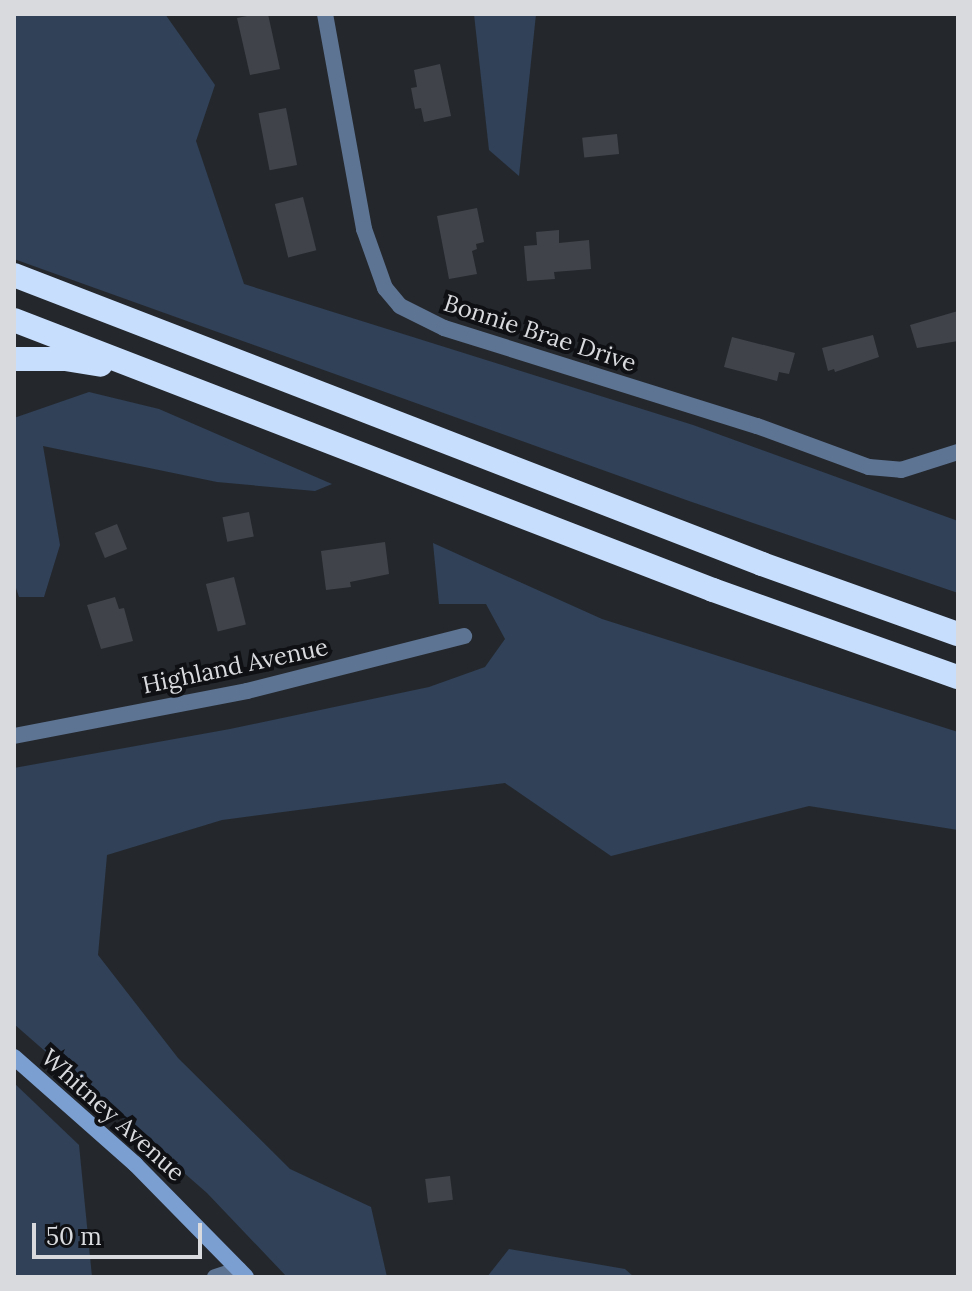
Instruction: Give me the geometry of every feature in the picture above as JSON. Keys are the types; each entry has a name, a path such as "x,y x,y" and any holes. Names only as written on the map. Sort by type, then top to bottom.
{"highway":[{"path":"14,275 762,564 958,634"},
{"path":"14,320 713,590 958,677"},
{"path":"14,359 65,359 147,372"}],"main road":[{"name":"Whitney Avenue","path":"14,1057 135,1164 242,1273"}],"street":[{"name":"Bonnie Brae Drive","path":"325,14 364,229 385,288 400,306 444,328 757,426 869,467 901,470 958,452"},
{"name":"Highland Avenue","path":"14,736 247,691 464,636"},
{"path":"215,1277 242,1273"}],"shaded area":[{"path":"14,14 165,14 215,85 196,141 244,284 693,425 958,521 958,593 689,501 14,259"},
{"path":"474,14 536,14 519,176 489,150"},
{"path":"89,392 159,409 332,484 315,491 217,482 43,446 60,545 44,597 19,597 14,582 14,418"},
{"path":"433,543 602,619 958,732 958,830 809,806 611,856 505,783 222,820 107,855 98,955 178,1058 290,1169 371,1207 387,1277 287,1277 207,1193 14,1024 14,768 230,729 429,687 485,667 505,639 486,604 439,604"},
{"path":"14,1083 79,1145 92,1277 14,1277"},
{"path":"509,1249 625,1269 634,1277 487,1277"}],"building":[{"path":"268,14 280,69 250,75 237,18"},
{"path":"440,64 451,116 424,122 421,108 415,109 411,88 417,87 414,70"},
{"path":"286,108 297,165 270,170 259,113"},
{"path":"617,134 619,154 584,158 582,138"},
{"path":"303,197 316,250 288,257 275,204"},
{"path":"477,208 484,242 476,244 477,249 472,251 477,274 449,279 437,216"},
{"path":"559,230 559,243 589,240 591,269 554,272 555,279 527,281 524,246 537,245 536,232"},
{"path":"958,311 958,341 917,348 910,325"},
{"path":"873,335 879,357 835,372 834,369 828,371 822,348"},
{"path":"732,337 795,353 789,374 779,372 777,381 724,367"},
{"path":"249,512 254,537 227,542 222,517"},
{"path":"117,524 127,549 105,558 95,533"},
{"path":"385,542 389,574 350,582 351,587 326,590 321,551"},
{"path":"234,577 246,625 218,632 206,584"},
{"path":"115,597 119,609 124,608 133,641 101,649 87,605"},
{"path":"450,1176 453,1200 428,1203 425,1179"}]}
